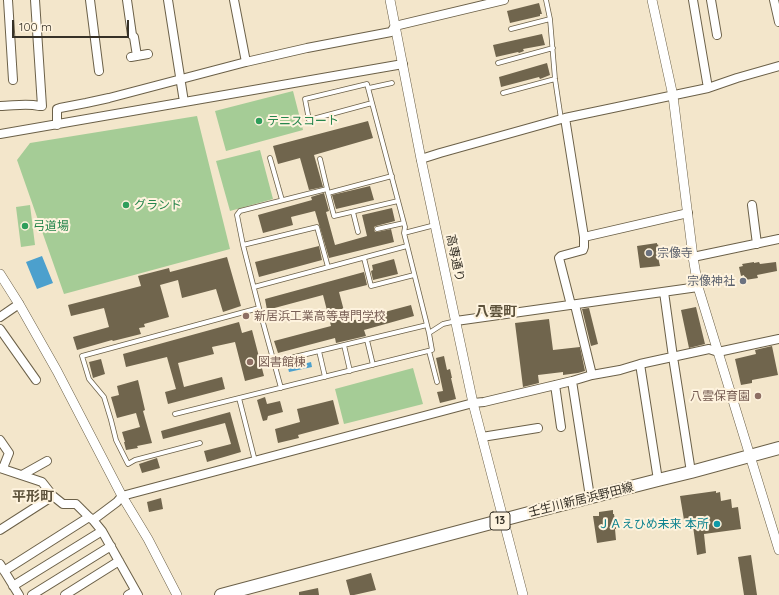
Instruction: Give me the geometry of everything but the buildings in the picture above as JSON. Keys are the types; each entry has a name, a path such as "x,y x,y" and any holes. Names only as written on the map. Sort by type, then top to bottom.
{"main road":[{"name":"壬生川新居浜野田線","path":"221,595 246,592 590,497 779,448"}],"street":[{"path":"8,0 13,80"},
{"path":"0,106 27,104 40,106 35,0"},
{"path":"90,0 99,71"},
{"path":"127,0 132,35 134,37 134,56 148,54"},
{"path":"168,0 184,102"},
{"path":"234,0 246,62"},
{"name":"高専通り","path":"390,0 473,403 523,595"},
{"path":"57,125 57,109 60,108 180,80 246,62 307,48 391,32 395,26 504,0"},
{"path":"652,0 673,96 698,288 779,550"},
{"path":"692,0 708,88"},
{"path":"711,0 716,35"},
{"path":"774,0 779,22"},
{"path":"0,134 403,64"},
{"path":"422,159 563,119 708,88 736,78 779,66"},
{"path":"563,119 584,237 584,247 583,250 561,256 559,258 592,375"},
{"path":"752,204 757,244"},
{"path":"584,237 688,213"},
{"path":"693,257 779,239"},
{"path":"0,274 57,371 122,496 148,539 177,595"},
{"path":"456,321 698,288"},
{"path":"664,292 691,472"},
{"path":"0,317 19,304"},
{"path":"0,329 36,380"},
{"path":"19,595 2,567 91,518 117,502 122,496 473,403 484,402 592,375 709,349 718,352 779,339"},
{"path":"640,364 658,480"},
{"path":"572,381 590,497"},
{"path":"555,385 561,427"},
{"path":"482,438 538,428"},
{"path":"0,440 9,453 2,468 42,482 53,496 63,504 76,504 91,518 102,531 119,561 134,594"},
{"path":"22,475 47,461"},
{"path":"0,530 53,496"},
{"path":"13,586 102,531"},
{"path":"32,595 110,546"},
{"path":"65,595 119,561"}],"lane":[{"path":"546,0 550,19 555,79 563,119"},
{"path":"511,29 550,19"},
{"path":"498,63 553,48"},
{"path":"503,93 555,79"},
{"path":"369,88 392,83"},
{"path":"175,414 432,350 404,233 405,227 368,84 304,99 310,120 372,103"},
{"path":"270,158 282,200"},
{"path":"320,159 334,216 398,201"},
{"path":"281,388 259,308 237,215 240,211 282,200 392,176"},
{"path":"353,212 358,232"},
{"path":"377,229 404,223"},
{"path":"404,233 436,225"},
{"path":"243,245 317,227 328,267"},
{"path":"254,287 407,246"},
{"path":"364,258 371,286 414,275"},
{"path":"200,443 135,460 128,464 116,440 104,397 89,379 82,356 259,308"},
{"path":"429,333 443,324 456,321"},
{"path":"274,362 427,325"},
{"path":"367,340 373,365"},
{"path":"344,345 350,371"},
{"path":"319,351 325,377"},
{"path":"429,351 437,382"},
{"path":"239,398 255,461"}],"green space":[{"name":"テニスコート","path":"293,91 303,130 226,151 215,111"},
{"name":"グランド","path":"197,116 230,249 64,294 17,160 30,143"},
{"name":"テニスコート","path":"260,150 273,199 230,211 216,161"},
{"name":"弓道場","path":"30,205 35,245 21,247 16,207"},
{"path":"413,368 423,404 344,424 335,389"}],"water":[{"path":"42,256 53,283 37,289 26,262"},
{"path":"311,362 312,367 289,372 288,368"}],"place":[{"name":"テニスコート","path":"259,121"},
{"name":"グランド","path":"126,205"},
{"name":"弓道場","path":"25,226"},
{"name":"宗像寺","path":"649,253"},
{"name":"宗像神社","path":"743,281"},
{"name":"新居浜工業高等専門学校","path":"246,316"},
{"name":"図書館棟","path":"250,362"},
{"name":"八雲保育園","path":"758,396"},
{"name":"ＪＡえひめ未来 本所","path":"717,524"}],"district":[{"name":"八雲町","path":"496,312"},
{"name":"平形町","path":"33,497"}]}
